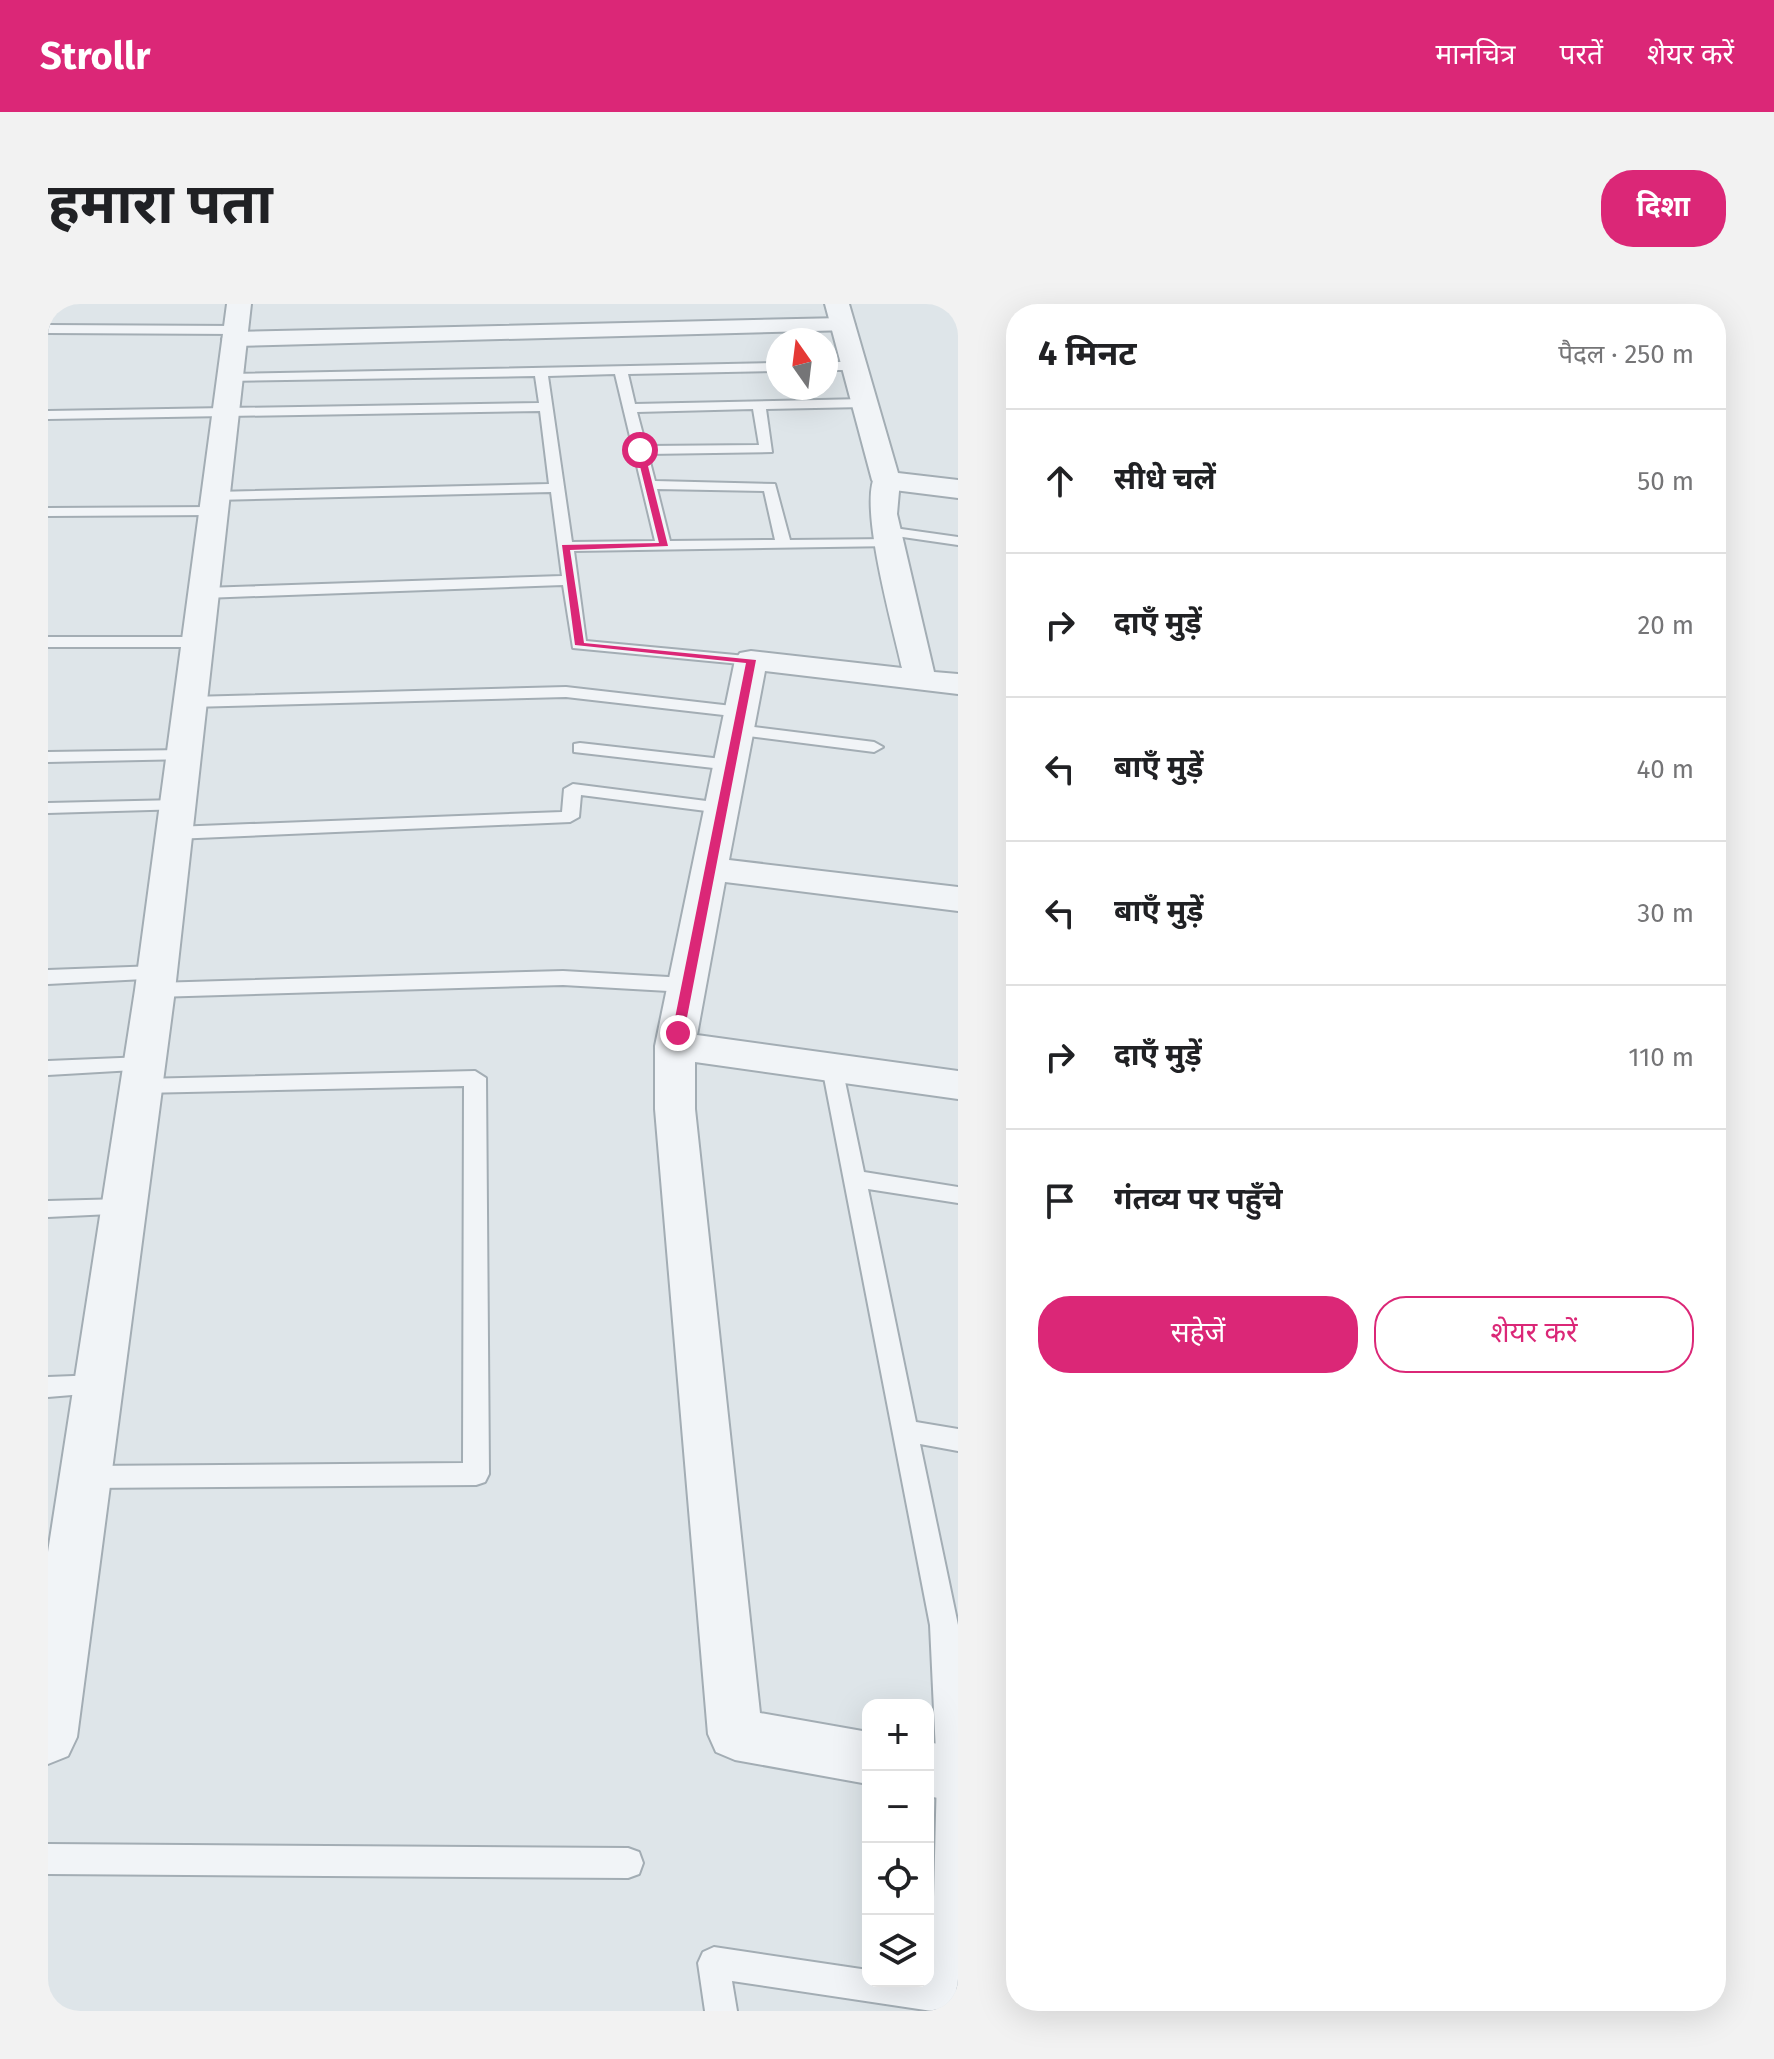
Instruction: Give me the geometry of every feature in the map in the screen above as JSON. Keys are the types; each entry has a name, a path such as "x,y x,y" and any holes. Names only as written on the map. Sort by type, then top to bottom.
{"street":[{"path":"392,335 393,304"},
{"path":"48,1737 62,1543 85,1477 99,1385 156,981 233,353 392,335 840,315 886,480 883,514 920,679"},
{"path":"886,480 958,489"},
{"path":"862,1757 735,1734 675,1109 675,1046 751,660 958,684"},
{"path":"710,869 958,899"},
{"path":"675,1046 958,1085"}],"lane":[{"path":"48,329 233,353 544,407"},
{"path":"48,415 233,353 541,372 766,367"},
{"path":"838,366 854,366"},
{"path":"620,370 664,546"},
{"path":"541,372 579,645 751,660"},
{"path":"630,408 864,403"},
{"path":"640,450 767,449 759,405"},
{"path":"649,485 770,487 783,544"},
{"path":"48,512 557,488"},
{"path":"565,547 783,544 889,537 958,541"},
{"path":"204,593 570,580"},
{"path":"48,642 197,642"},
{"path":"190,702 566,692 737,735 874,747"},
{"path":"580,748 737,735"},
{"path":"48,757 184,755"},
{"path":"48,808 176,819 570,817 573,789 722,808"},
{"path":"48,977 156,981 563,978 686,985"},
{"path":"721,2011 714,1963 915,2002 953,1998 944,1625 832,1067"},
{"path":"48,1068 143,1075 475,1078 476,1474 85,1477"},
{"path":"854,1179 958,1195"},
{"path":"48,1209 124,1207"},
{"path":"48,1387 99,1385"},
{"path":"905,1431 958,1440"},
{"path":"48,1859 628,1863"}],"route":[{"path":"640,450 664,546 565,547 579,645 751,660 678,1033"}]}
